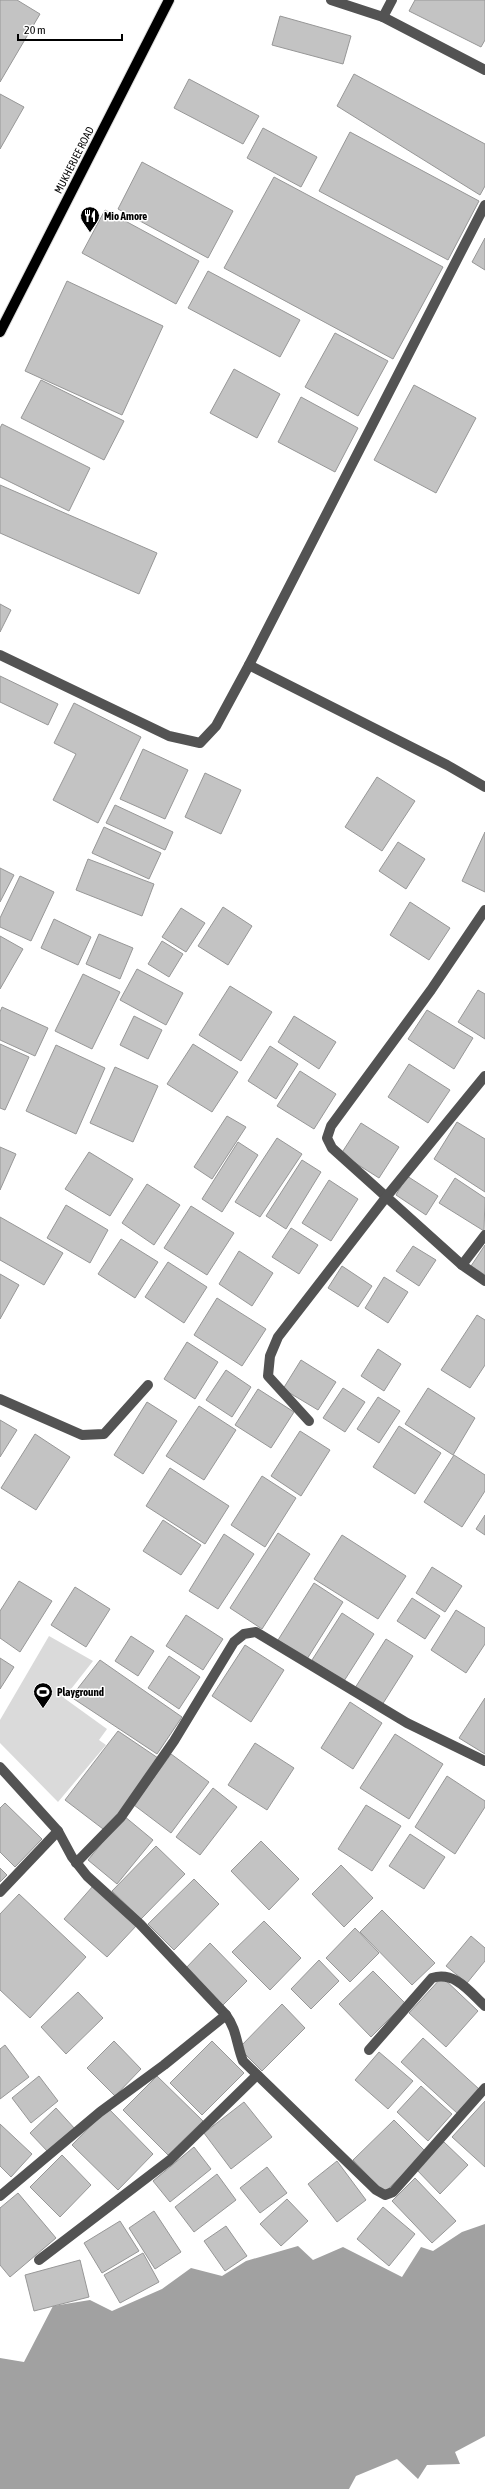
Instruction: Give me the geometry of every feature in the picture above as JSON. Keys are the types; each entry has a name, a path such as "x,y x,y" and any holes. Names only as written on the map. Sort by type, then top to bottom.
{"main road":[{"name":"MUKHERJEE ROAD","path":"0,332 169,0"}],"street":[{"path":"331,0 383,17 485,70"},
{"path":"383,17 392,0"},
{"path":"0,655 169,736 200,743 216,726 249,665 485,205"},
{"path":"249,665 447,765 485,788"},
{"path":"485,910 431,990 331,1126 327,1138 332,1148 462,1265 485,1281"},
{"path":"309,1421 268,1376 270,1356 278,1337 387,1196 485,1076"},
{"path":"462,1265 485,1235"},
{"path":"0,1399 82,1435 104,1434 148,1385"},
{"path":"76,1863 121,1817 174,1741 234,1642 244,1634 256,1632 407,1723 485,1761"},
{"path":"0,1767 58,1832 76,1863 87,1876 140,1924 226,2015 235,2028 236,2044 243,2060 376,2190 385,2195 393,2192 485,2088"},
{"path":"0,1892 58,1832"},
{"path":"369,2050 432,1978 443,1974 455,1978 485,2006"},
{"path":"0,2196 100,2112 164,2065 226,2015"},
{"path":"39,2260 170,2160 258,2076"}],"shaded area":[{"name":"Playground","path":"49,1636 93,1661 64,1698 107,1729 99,1740 106,1745 58,1802 0,1743 0,1720"},
{"path":"485,2224 485,2436 455,2452 460,2464 427,2465 418,2479 397,2459 356,2476 349,2489 0,2489 0,2358 24,2362 53,2306 90,2300 112,2311 162,2289 191,2268 222,2276 246,2261 298,2246 313,2260 343,2247 402,2277 421,2247 433,2251 462,2232"}],"building":[{"path":"0,0 17,0 40,14 0,82"},
{"path":"415,0 485,0 485,40 481,47 409,11"},
{"path":"280,16 351,36 343,64 272,45"},
{"path":"354,74 485,144 485,186 480,195 337,106"},
{"path":"189,79 259,116 243,144 174,108"},
{"path":"0,94 24,107 0,149"},
{"path":"263,128 317,157 301,187 247,158"},
{"path":"350,132 479,201 448,260 319,191"},
{"path":"142,162 233,211 208,258 118,209"},
{"path":"274,177 443,267 393,359 224,268"},
{"path":"105,210 199,261 176,304 82,253"},
{"path":"485,238 485,270 472,262"},
{"path":"208,271 300,320 280,357 188,308"},
{"path":"67,281 163,326 122,415 25,371"},
{"path":"335,333 388,361 358,416 305,387"},
{"path":"234,369 280,394 257,438 210,413"},
{"path":"41,380 124,421 104,460 21,418"},
{"path":"414,385 476,418 436,493 374,460"},
{"path":"301,397 358,428 335,472 278,442"},
{"path":"2,424 90,468 69,511 0,477 0,428"},
{"path":"0,485 157,553 139,594 0,533"},
{"path":"0,604 11,610 0,632"},
{"path":"0,676 58,704 48,725 0,702"},
{"path":"74,703 141,737 98,823 53,800 76,754 54,743"},
{"path":"143,749 188,770 165,819 120,799"},
{"path":"205,773 241,790 221,834 185,817"},
{"path":"377,777 415,801 382,851 345,827"},
{"path":"115,805 173,832 165,850 106,823"},
{"path":"104,827 161,853 149,879 92,853"},
{"path":"485,832 485,892 462,881"},
{"path":"398,842 425,859 406,889 379,871"},
{"path":"88,859 154,884 142,916 76,890"},
{"path":"0,868 14,875 0,902"},
{"path":"20,876 54,892 31,941 0,927 0,918"},
{"path":"410,902 450,928 429,960 390,935"},
{"path":"223,907 252,926 228,965 198,946"},
{"path":"181,908 205,923 186,952 162,937"},
{"path":"54,919 91,937 78,965 41,948"},
{"path":"99,934 133,948 120,979 86,964"},
{"path":"0,936 23,949 0,989"},
{"path":"162,941 183,954 169,977 148,964"},
{"path":"137,969 183,993 166,1025 120,1000"},
{"path":"83,974 120,992 92,1049 55,1031"},
{"path":"230,986 272,1012 241,1061 199,1035"},
{"path":"478,990 485,994 485,1039 458,1022"},
{"path":"2,1007 48,1028 35,1056 0,1040 0,1012"},
{"path":"427,1010 473,1038 454,1069 408,1039"},
{"path":"134,1016 162,1030 148,1059 120,1045"},
{"path":"294,1016 336,1042 319,1069 278,1042"},
{"path":"0,1044 29,1057 5,1110 0,1108"},
{"path":"193,1044 238,1072 212,1112 167,1084"},
{"path":"56,1045 105,1068 76,1134 26,1111"},
{"path":"270,1046 298,1064 276,1099 248,1081"},
{"path":"409,1064 450,1090 428,1123 388,1097"},
{"path":"115,1067 158,1086 133,1142 90,1123"},
{"path":"300,1071 336,1094 314,1129 277,1106"},
{"path":"227,1116 246,1127 212,1179 194,1167"},
{"path":"457,1122 485,1139 485,1192 434,1159"},
{"path":"361,1123 399,1147 379,1178 341,1154"},
{"path":"277,1138 302,1154 260,1217 235,1202"},
{"path":"238,1142 258,1155 222,1212 202,1199"},
{"path":"0,1147 16,1154 0,1190"},
{"path":"89,1152 133,1179 110,1216 65,1189"},
{"path":"302,1160 321,1172 286,1229 266,1216"},
{"path":"407,1176 438,1196 426,1215 396,1195"},
{"path":"455,1178 485,1198 484,1231 439,1203"},
{"path":"329,1180 358,1199 331,1241 302,1223"},
{"path":"147,1184 180,1205 154,1245 122,1223"},
{"path":"66,1205 108,1230 90,1263 47,1238"},
{"path":"191,1206 234,1233 207,1275 164,1248"},
{"path":"0,1217 63,1253 44,1285 0,1260"},
{"path":"291,1228 318,1245 299,1274 272,1257"},
{"path":"121,1239 158,1262 135,1298 98,1274"},
{"path":"485,1245 485,1275 471,1266"},
{"path":"413,1246 436,1260 419,1286 396,1271"},
{"path":"239,1251 273,1273 252,1306 219,1284"},
{"path":"168,1262 207,1287 184,1323 145,1297"},
{"path":"342,1266 372,1286 358,1307 328,1288"},
{"path":"0,1274 19,1285 0,1319"},
{"path":"384,1277 408,1292 388,1323 365,1308"},
{"path":"217,1298 266,1329 242,1366 194,1335"},
{"path":"477,1315 485,1320 485,1365 470,1388 441,1370"},
{"path":"187,1342 218,1362 195,1399 164,1379"},
{"path":"378,1349 401,1364 384,1391 361,1376"},
{"path":"301,1360 336,1382 318,1410 283,1389"},
{"path":"226,1370 251,1387 232,1417 206,1400"},
{"path":"343,1388 365,1402 345,1432 323,1418"},
{"path":"428,1388 475,1418 453,1455 405,1424"},
{"path":"258,1389 294,1412 271,1448 235,1425"},
{"path":"378,1397 400,1411 379,1443 357,1429"},
{"path":"147,1402 177,1421 143,1474 114,1455"},
{"path":"199,1406 236,1430 204,1480 166,1456"},
{"path":"0,1420 17,1430 0,1457"},
{"path":"399,1426 441,1453 415,1494 373,1467"},
{"path":"300,1431 330,1450 301,1496 271,1476"},
{"path":"35,1434 70,1457 36,1510 1,1488"},
{"path":"454,1455 485,1475 485,1491 462,1527 424,1502"},
{"path":"170,1468 229,1506 205,1544 146,1506"},
{"path":"262,1476 296,1498 265,1547 231,1525"},
{"path":"485,1515 485,1535 476,1529"},
{"path":"163,1520 201,1545 181,1575 143,1551"},
{"path":"278,1533 310,1554 262,1629 230,1608"},
{"path":"224,1534 254,1554 218,1609 189,1591"},
{"path":"342,1535 406,1576 378,1619 314,1579"},
{"path":"432,1567 462,1586 445,1612 416,1593"},
{"path":"19,1581 52,1601 20,1652 0,1638 0,1611"},
{"path":"314,1583 343,1602 307,1659 278,1640"},
{"path":"75,1587 110,1609 86,1647 51,1625"},
{"path":"412,1598 440,1616 425,1639 397,1621"},
{"path":"456,1610 485,1628 485,1644 466,1673 431,1650"},
{"path":"342,1613 374,1634 344,1681 312,1660"},
{"path":"186,1615 223,1639 203,1670 166,1646"},
{"path":"131,1636 154,1651 138,1676 115,1661"},
{"path":"386,1639 413,1656 382,1705 355,1688"},
{"path":"245,1645 284,1670 251,1722 212,1696"},
{"path":"169,1656 200,1677 179,1709 148,1688"},
{"path":"0,1658 14,1667 0,1689"},
{"path":"100,1660 182,1717 157,1754 71,1697"},
{"path":"485,1698 485,1754 459,1738"},
{"path":"350,1702 382,1723 353,1769 321,1748"},
{"path":"118,1731 158,1758 107,1832 65,1800"},
{"path":"395,1734 443,1764 409,1819 360,1788"},
{"path":"255,1743 294,1768 267,1810 228,1785"},
{"path":"171,1754 209,1782 171,1833 134,1805"},
{"path":"447,1776 485,1801 485,1807 455,1854 415,1827"},
{"path":"213,1788 237,1807 200,1855 176,1837"},
{"path":"5,1803 42,1839 15,1867 0,1852 0,1808"},
{"path":"366,1805 401,1826 372,1871 338,1849"},
{"path":"124,1816 153,1840 117,1884 88,1860"},
{"path":"410,1834 445,1857 424,1889 389,1866"},
{"path":"261,1841 299,1879 269,1910 231,1871"},
{"path":"156,1846 185,1874 141,1919 112,1891"},
{"path":"341,1865 373,1898 344,1927 312,1894"},
{"path":"0,1868 7,1875 0,1882"},
{"path":"194,1879 219,1904 174,1950 148,1924"},
{"path":"93,1886 137,1925 107,1957 64,1919"},
{"path":"19,1894 86,1957 30,2018 0,1990 0,1914"},
{"path":"382,1910 435,1963 412,1985 360,1932"},
{"path":"264,1921 301,1958 270,1990 232,1952"},
{"path":"355,1928 379,1953 350,1982 326,1958"},
{"path":"471,1936 485,1948 485,1961 467,1983 446,1966"},
{"path":"210,1943 247,1981 222,2006 185,1969"},
{"path":"319,1960 339,1981 311,2009 291,1989"},
{"path":"373,1971 405,2003 371,2037 339,2004"},
{"path":"442,1977 478,2011 446,2047 409,2013"},
{"path":"78,1992 103,2018 66,2054 41,2027"},
{"path":"282,2004 305,2028 262,2071 239,2048"},
{"path":"423,2038 479,2089 457,2113 401,2062"},
{"path":"114,2041 141,2069 115,2096 87,2068"},
{"path":"212,2041 244,2073 202,2115 170,2083"},
{"path":"5,2045 29,2077 0,2099 0,2049"},
{"path":"379,2052 413,2081 388,2109 355,2080"},
{"path":"39,2076 58,2101 31,2123 12,2098"},
{"path":"157,2076 203,2121 168,2155 123,2110"},
{"path":"421,2086 452,2114 428,2141 397,2112"},
{"path":"485,2101 485,2167 452,2137"},
{"path":"244,2102 272,2137 231,2169 204,2133"},
{"path":"56,2108 75,2129 49,2153 30,2133"},
{"path":"108,2108 153,2154 118,2190 72,2145"},
{"path":"394,2120 426,2152 384,2193 353,2160"},
{"path":"0,2124 32,2154 11,2177 0,2166"},
{"path":"444,2142 468,2165 440,2194 416,2169"},
{"path":"194,2147 211,2169 170,2202 153,2181"},
{"path":"62,2155 91,2185 60,2217 30,2187"},
{"path":"337,2161 366,2200 337,2222 308,2184"},
{"path":"267,2167 287,2193 260,2213 240,2188"},
{"path":"217,2174 236,2200 194,2232 175,2207"},
{"path":"415,2178 456,2221 432,2243 392,2201"},
{"path":"18,2193 56,2238 10,2277 0,2265 0,2208"},
{"path":"287,2199 308,2221 281,2246 260,2224"},
{"path":"383,2207 415,2234 389,2266 357,2239"},
{"path":"154,2211 181,2252 155,2269 129,2228"},
{"path":"120,2221 139,2251 102,2273 84,2243"},
{"path":"226,2226 247,2256 225,2271 204,2241"},
{"path":"143,2253 159,2282 120,2303 104,2275"},
{"path":"80,2260 89,2297 34,2311 25,2275"}],"place":[{"name":"Mio Amore","path":"90,233"},
{"name":"Playground","path":"43,1709"}]}
